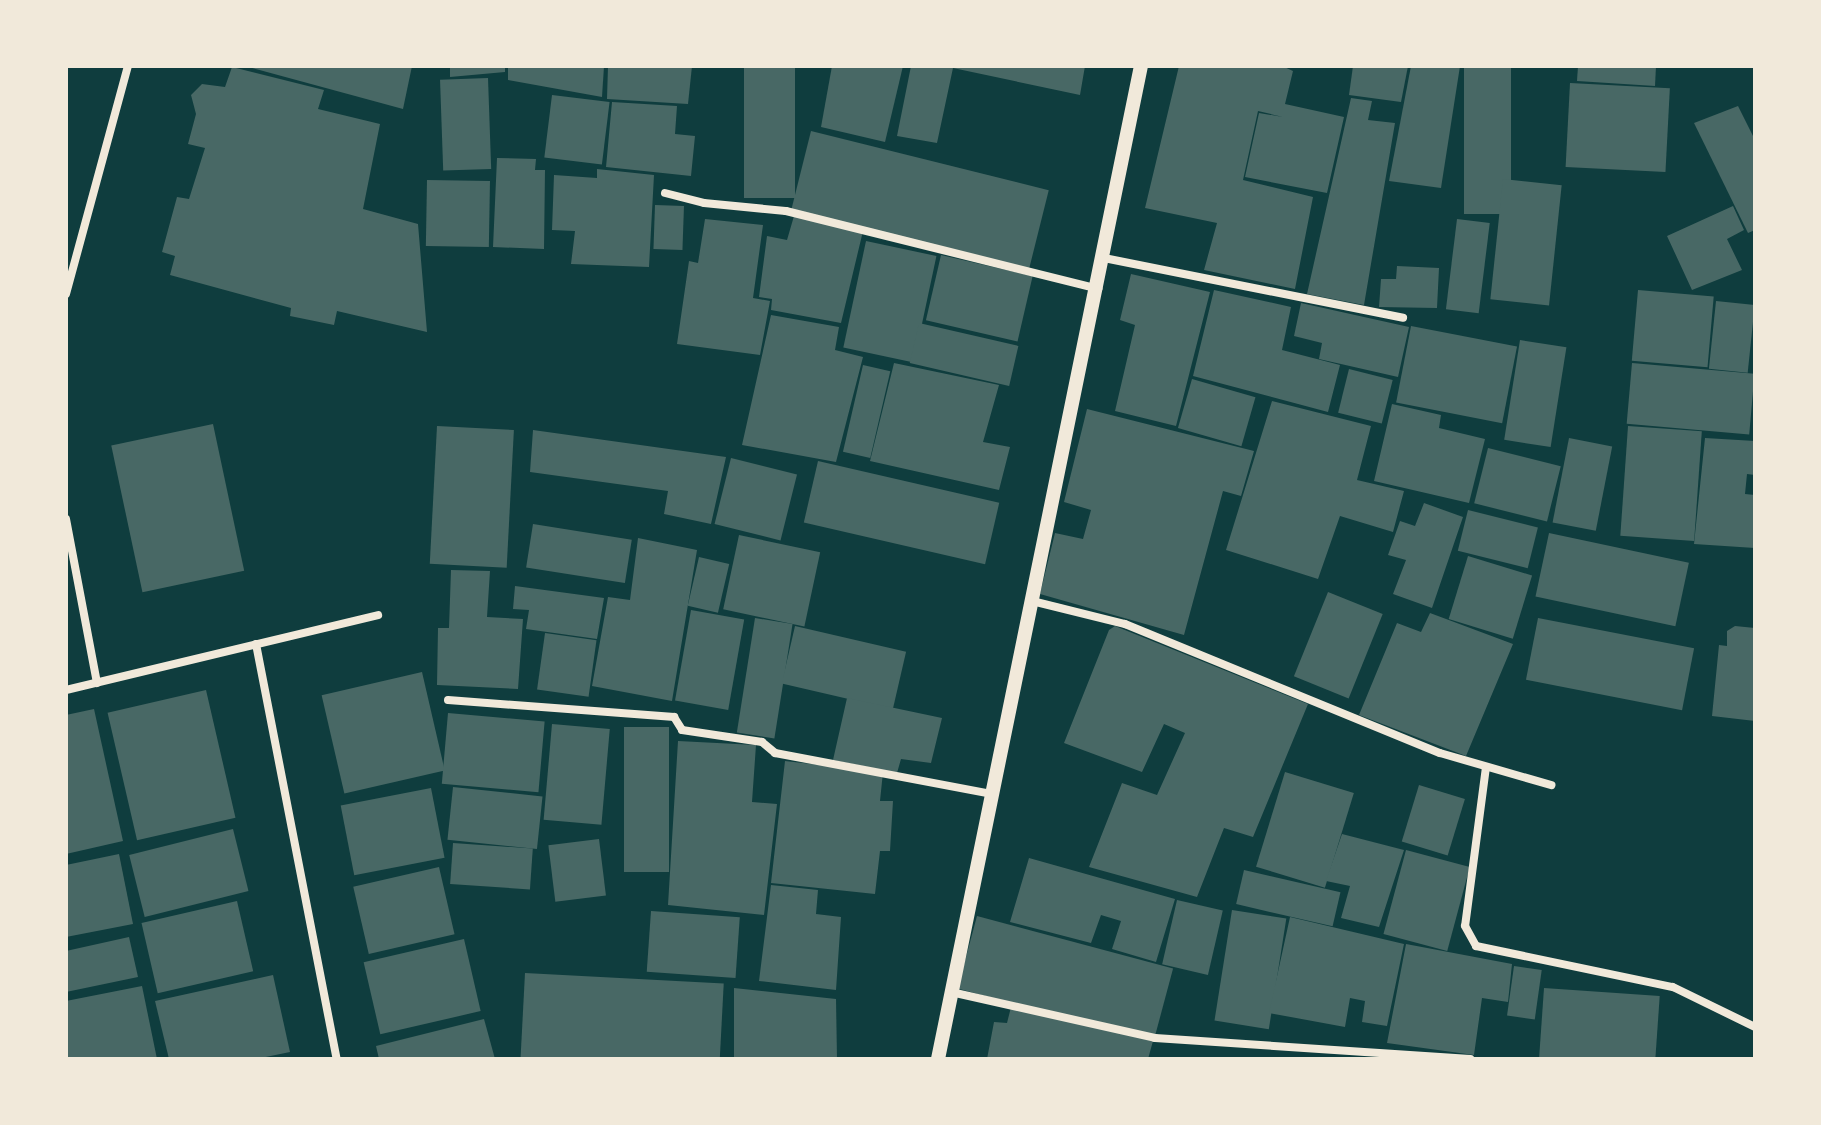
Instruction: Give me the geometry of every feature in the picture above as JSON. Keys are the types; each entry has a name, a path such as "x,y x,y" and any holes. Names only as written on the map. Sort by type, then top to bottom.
{"street":[{"path":"66,294 128,66"},
{"path":"938,1059 1099,289 1141,66"},
{"path":"665,193 704,203 786,211 1099,289"},
{"path":"1104,258 1403,318"},
{"path":"66,519 97,683"},
{"path":"1032,601 1125,624 1486,767 1551,785"},
{"path":"66,690 378,615"},
{"path":"256,644 337,1059"},
{"path":"448,700 674,717 682,730 762,742 775,753 991,794"},
{"path":"1486,767 1465,926 1476,946 1673,987 1755,1027"},
{"path":"951,992 1164,1040 1470,1059"}],"building":[{"path":"245,66 412,66 403,109"},
{"path":"450,66 505,66 505,72 450,77"},
{"path":"508,66 604,66 602,97 508,80"},
{"path":"608,66 692,66 688,104 607,99"},
{"path":"744,66 795,66 795,198 744,198"},
{"path":"832,66 903,66 885,142 821,127"},
{"path":"911,66 1085,66 1080,95 953,68 937,143 897,136"},
{"path":"1179,66 1282,66 1293,71 1285,104 1344,117 1327,193 1245,177 1259,113 1283,117 1258,111 1243,180 1313,197 1295,289 1204,270 1217,223 1145,208"},
{"path":"1353,66 1408,66 1401,102 1349,95"},
{"path":"1411,66 1460,66 1441,188 1389,181"},
{"path":"1464,66 1511,66 1511,214 1464,214"},
{"path":"1578,66 1656,66 1655,86 1577,81"},
{"path":"232,67 324,90 318,109 380,124 363,209 418,224 427,332 337,311 334,325 290,316 291,308 170,275 175,256 162,252 177,197 189,199 205,148 188,144 196,114 191,95 202,84 225,87"},
{"path":"488,78 491,169 443,171 440,80"},
{"path":"1570,83 1670,88 1665,172 1566,167"},
{"path":"552,95 610,102 602,165 544,158"},
{"path":"1351,98 1372,101 1368,120 1395,123 1364,305 1307,294"},
{"path":"612,102 677,106 675,134 695,136 691,176 606,167"},
{"path":"1738,106 1755,140 1755,230 1748,233 1694,123"},
{"path":"811,131 1049,190 1029,269 791,210"},
{"path":"497,158 536,159 535,170 545,170 544,249 493,247"},
{"path":"597,169 654,175 649,267 571,264 575,231 552,230 554,175 597,178"},
{"path":"1503,179 1562,185 1549,306 1490,299"},
{"path":"427,180 490,181 489,247 426,246"},
{"path":"655,205 684,206 682,250 653,249"},
{"path":"1733,206 1744,230 1727,239 1742,270 1692,290 1667,236"},
{"path":"794,216 863,231 841,323 771,310 772,299 759,297 767,236 787,240"},
{"path":"705,219 763,225 753,298 770,301 760,355 677,344 689,261 698,263"},
{"path":"1457,219 1490,223 1479,313 1446,309"},
{"path":"866,241 936,256 914,363 843,348"},
{"path":"941,255 1033,276 1018,341 926,320"},
{"path":"1397,266 1439,268 1437,308 1379,307 1381,279 1396,279"},
{"path":"1131,274 1210,292 1176,426 1115,411 1135,325 1120,320"},
{"path":"1214,290 1291,307 1282,350 1340,365 1328,412 1193,376"},
{"path":"1638,290 1714,297 1708,367 1632,361"},
{"path":"1716,301 1755,305 1748,373 1709,369"},
{"path":"1301,303 1409,327 1398,377 1319,359 1322,343 1294,336"},
{"path":"771,315 839,327 835,350 863,357 836,462 742,445"},
{"path":"919,323 1018,346 1009,386 910,363"},
{"path":"1411,326 1517,347 1502,423 1396,403"},
{"path":"1520,340 1566,347 1551,447 1504,440"},
{"path":"894,363 999,385 983,442 1010,447 999,490 870,461"},
{"path":"1632,363 1755,374 1749,434 1627,424"},
{"path":"863,365 890,371 870,458 843,452"},
{"path":"1349,369 1393,380 1382,424 1338,413"},
{"path":"1192,379 1255,397 1241,446 1178,428"},
{"path":"1272,401 1371,426 1357,480 1404,491 1393,532 1340,516 1318,579 1226,550"},
{"path":"1392,404 1441,415 1439,428 1485,439 1469,503 1374,481"},
{"path":"1087,409 1254,451 1241,496 1223,491 1184,635 1040,594 1055,533 1083,539 1091,510 1064,502"},
{"path":"213,424 244,571 142,592 111,446"},
{"path":"437,426 514,430 507,568 430,564"},
{"path":"1628,426 1702,431 1694,541 1620,536"},
{"path":"533,430 726,457 711,524 664,514 668,491 530,472"},
{"path":"1569,438 1612,446 1596,531 1553,522"},
{"path":"1705,438 1755,441 1755,475 1747,474 1745,494 1755,495 1755,548 1694,544"},
{"path":"1488,448 1561,466 1547,521 1474,503"},
{"path":"731,458 797,474 781,540 715,524"},
{"path":"818,461 999,503 985,564 804,522"},
{"path":"1424,503 1463,517 1432,608 1393,594 1406,560 1388,555 1400,521 1415,526"},
{"path":"1468,510 1538,527 1528,568 1458,551"},
{"path":"533,524 632,540 625,583 526,567"},
{"path":"1549,533 1689,563 1675,626 1535,597"},
{"path":"739,535 820,552 804,627 723,609"},
{"path":"638,538 697,550 672,701 592,686 608,597 630,600"},
{"path":"1468,556 1532,576 1513,639 1449,619"},
{"path":"699,557 729,564 718,613 688,606"},
{"path":"451,570 490,571 487,617 523,619 518,689 437,685 438,628 449,628"},
{"path":"515,586 604,598 597,639 526,629 529,610 513,609"},
{"path":"1328,592 1383,614 1349,698 1294,676"},
{"path":"691,610 744,619 728,710 675,701"},
{"path":"1430,613 1513,644 1466,756 1359,715 1397,623 1421,632"},
{"path":"755,618 793,624 774,739 737,733"},
{"path":"1538,618 1694,648 1682,710 1526,680"},
{"path":"795,626 906,652 893,709 782,683"},
{"path":"1115,626 1308,704 1253,837 1224,828 1197,897 1089,867 1122,783 1157,795 1185,733 1164,724 1142,772 1064,743 1109,630"},
{"path":"1735,626 1755,628 1755,721 1712,716 1719,645 1727,646 1727,631"},
{"path":"545,633 596,640 589,697 537,689"},
{"path":"422,672 445,770 344,794 322,695"},
{"path":"206,690 235,818 137,840 108,713"},
{"path":"847,698 942,718 931,763 901,759 897,773 833,760"},
{"path":"94,709 123,841 66,854 66,715"},
{"path":"448,713 545,721 538,792 442,784"},
{"path":"552,724 610,729 601,825 544,820"},
{"path":"624,727 669,727 669,872 624,872"},
{"path":"678,741 756,745 752,802 777,804 764,915 668,905"},
{"path":"785,761 883,772 880,801 893,801 890,851 880,851 875,894 771,883"},
{"path":"1285,772 1354,793 1325,888 1256,867"},
{"path":"1419,785 1465,799 1448,855 1402,841"},
{"path":"453,787 543,796 537,849 447,840"},
{"path":"431,788 445,858 354,875 341,806"},
{"path":"233,829 248,891 145,917 129,855"},
{"path":"1342,834 1404,850 1379,927 1341,918 1350,886 1326,881"},
{"path":"599,839 606,896 555,902 548,845"},
{"path":"453,843 533,849 530,889 450,884"},
{"path":"1406,850 1470,867 1447,951 1383,934"},
{"path":"119,854 133,924 66,937 66,865"},
{"path":"1029,858 1175,899 1156,962 1112,949 1121,921 1101,915 1091,943 1010,922"},
{"path":"439,867 455,934 369,954 353,887"},
{"path":"1244,870 1340,892 1333,926 1236,904"},
{"path":"771,885 818,890 816,914 841,917 836,990 759,981"},
{"path":"1177,900 1223,911 1208,975 1162,964"},
{"path":"237,901 253,971 158,993 142,923"},
{"path":"1232,910 1286,919 1269,1029 1214,1021"},
{"path":"651,911 740,917 736,978 647,972"},
{"path":"977,916 1173,969 1154,1041 958,988"},
{"path":"1290,917 1404,944 1387,1026 1362,1022 1365,1001 1350,998 1345,1027 1269,1013"},
{"path":"129,937 138,977 66,992 66,951"},
{"path":"464,939 481,1011 380,1034 364,962"},
{"path":"1406,944 1512,964 1508,1002 1482,998 1474,1055 1387,1043"},
{"path":"1514,966 1542,970 1535,1019 1507,1016"},
{"path":"525,973 724,983 720,1059 520,1059"},
{"path":"273,975 290,1052 256,1059 169,1059 155,1001"},
{"path":"142,986 157,1059 66,1059 66,1001"},
{"path":"734,988 836,999 837,1059 734,1059"},
{"path":"1544,988 1660,996 1655,1059 1539,1059"},
{"path":"1011,1007 1153,1041 1148,1059 987,1059 994,1022 1007,1023"},
{"path":"484,1019 495,1059 379,1059 376,1046"}]}
